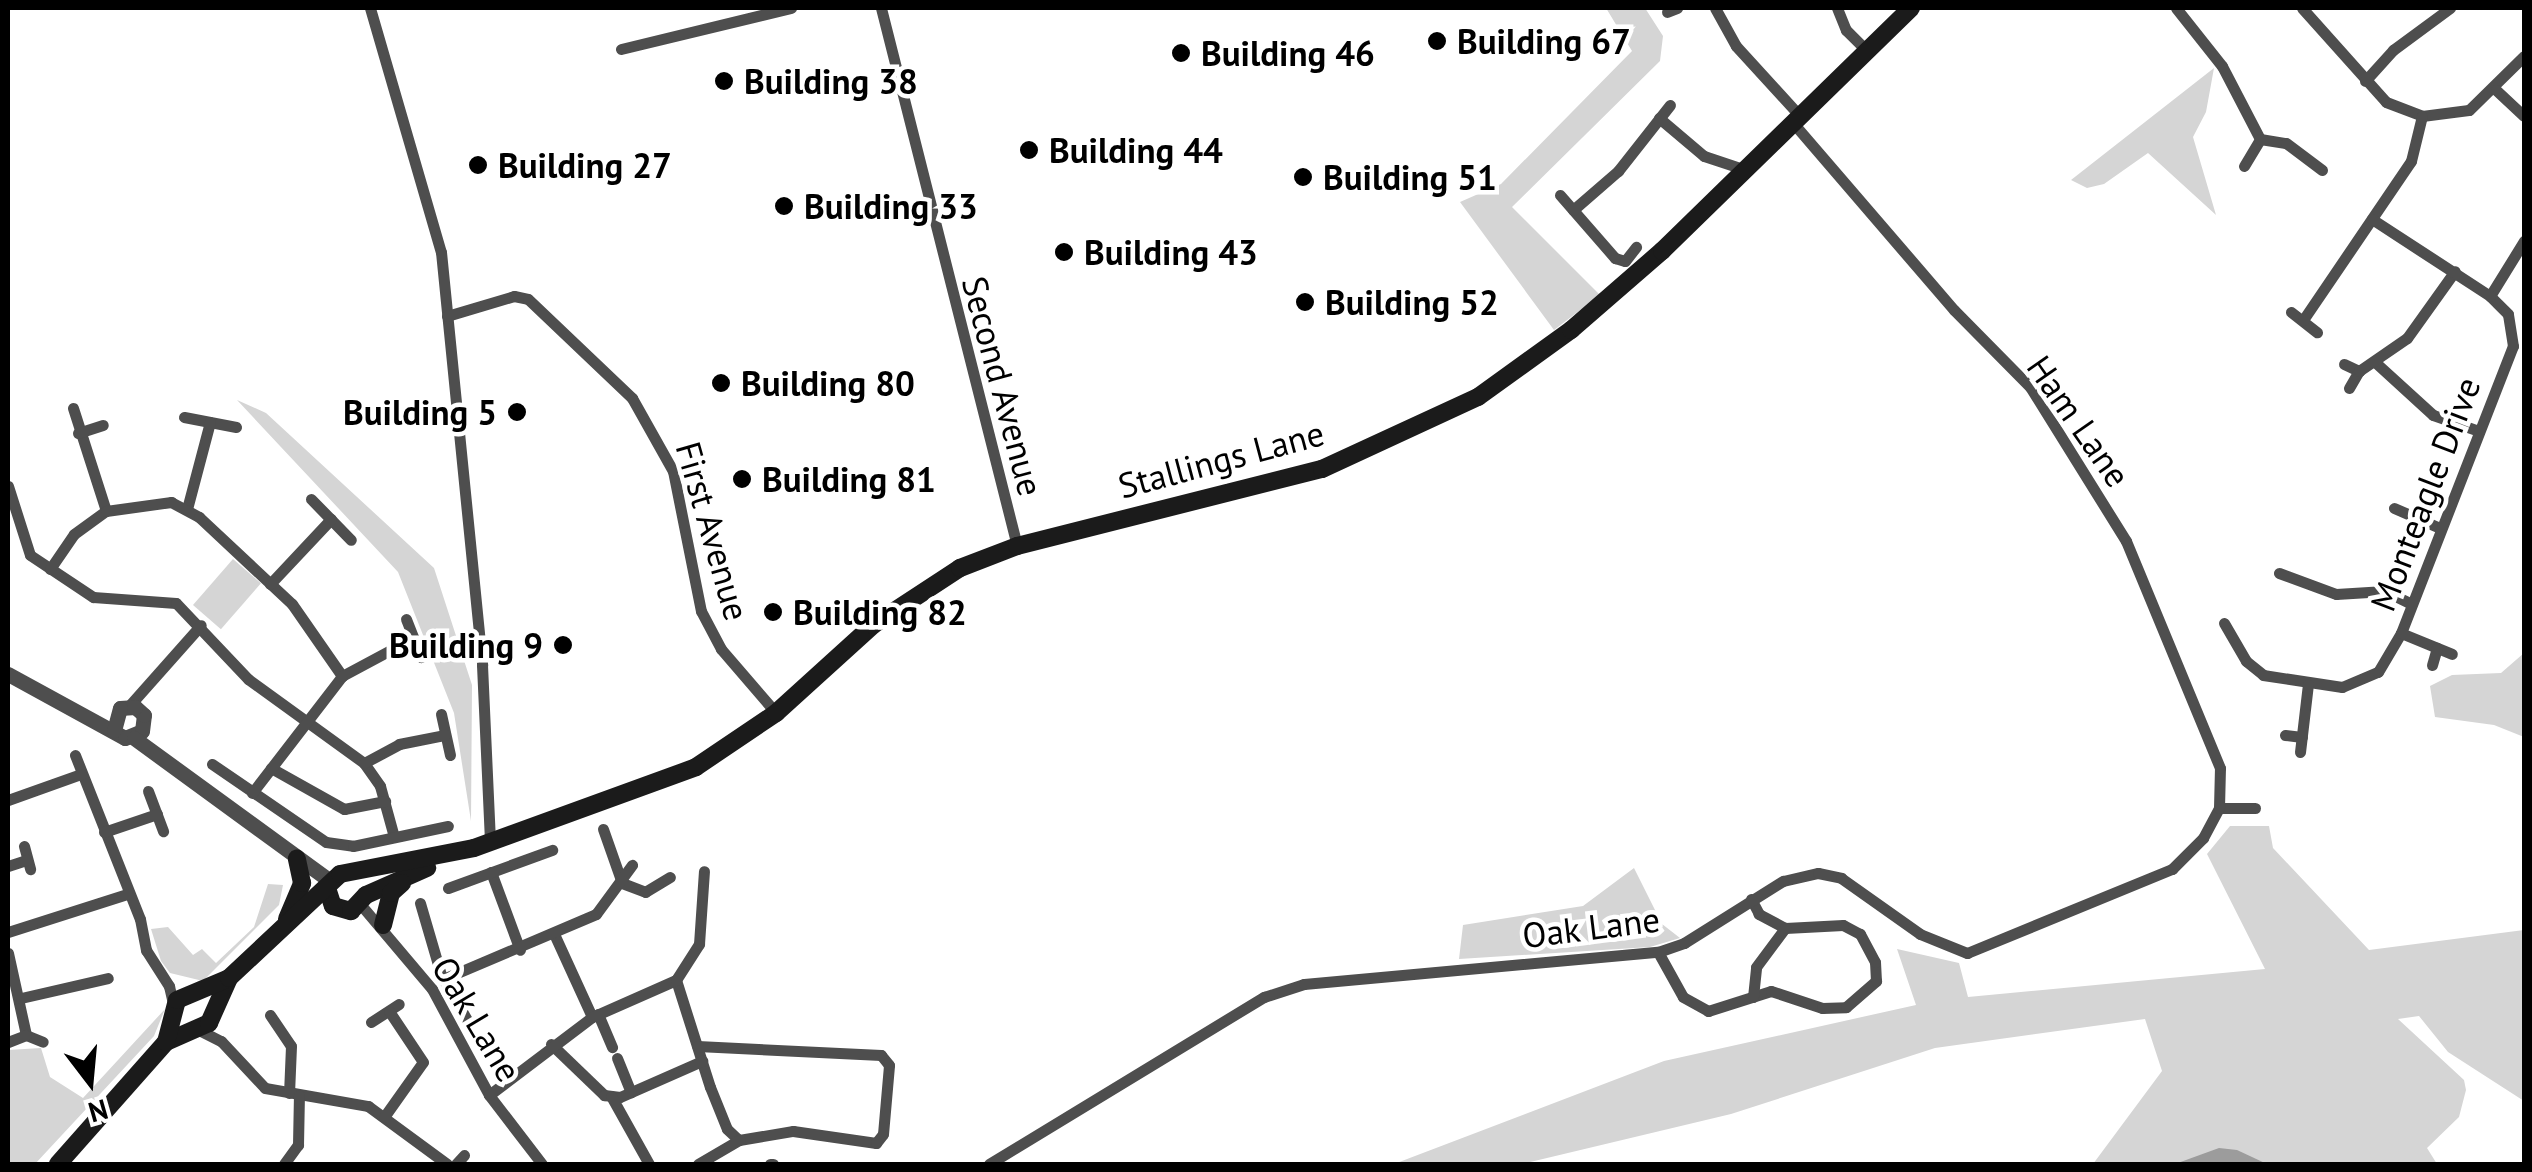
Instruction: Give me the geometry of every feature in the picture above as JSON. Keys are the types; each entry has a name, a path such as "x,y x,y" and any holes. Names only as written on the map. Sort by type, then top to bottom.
{"main road":[{"name":"Stallings Lane","path":"482,846 671,778 736,745 776,714 873,625 960,568 1017,546 1322,468 1441,417 1571,330 1746,170 1911,8"},
{"path":"58,1164 166,1042 204,1022 229,978 282,928 352,874 482,846"},
{"path":"330,892 351,911 410,876 482,846"},
{"path":"282,928 302,883 297,860"},
{"path":"352,874 364,900"},
{"path":"383,925 391,893 410,876"},
{"path":"166,1042 174,1010 193,992 229,978"},
{"path":"193,992 204,1022"},
{"path":"174,1010 180,1026 204,1022"}],"street":[{"path":"370,8 441,252 482,665 482,846"},
{"path":"621,50 791,8"},
{"name":"Second Avenue","path":"880,8 1017,546"},
{"name":"Ham Lane","path":"1715,8 1736,46 1797,120 2030,387 2092,484 2141,570 2220,768 2219,808"},
{"path":"1838,8 1846,30 1866,51"},
{"path":"2176,8 2222,66 2260,138"},
{"path":"2302,8 2386,102 2422,116 2456,115 2496,90 2524,56"},
{"path":"2365,81 2393,50 2450,8"},
{"path":"2496,90 2524,116"},
{"path":"1574,210 1613,178 1670,105"},
{"path":"2303,320 2411,161 2422,116"},
{"path":"1658,118 1704,156 1746,170"},
{"path":"2244,166 2260,138"},
{"path":"2260,138 2286,143 2322,170"},
{"path":"1560,195 1615,258 1624,260 1636,248"},
{"name":"Monteagle Drive","path":"2224,623 2253,669 2308,684 2359,683 2385,664 2401,633 2515,340 2508,314 2490,296 2372,220"},
{"path":"2490,296 2523,246"},
{"path":"2350,388 2358,371 2376,363 2407,338 2454,271"},
{"name":"First Avenue","path":"447,316 514,296 528,299 632,398 673,472 701,611 721,649 776,714"},
{"path":"2291,312 2317,332"},
{"path":"2376,363 2432,415 2479,431"},
{"path":"2344,364 2358,371"},
{"path":"72,408 106,511"},
{"path":"184,417 236,428"},
{"path":"187,509 210,422"},
{"path":"78,433 103,426"},
{"path":"8,486 24,548 50,569 108,601 166,598 201,624 248,679 364,763 385,801 394,837"},
{"path":"311,499 350,540"},
{"path":"50,569 74,534 106,511 155,502 187,509 292,604 342,676"},
{"path":"2394,508 2440,528"},
{"path":"270,584 331,519"},
{"path":"2278,573 2336,594 2385,591 2410,603"},
{"path":"406,618 421,657"},
{"path":"114,730 123,708 152,686 201,624"},
{"path":"2401,633 2452,654"},
{"path":"252,793 342,676 413,638"},
{"path":"2432,664 2438,648"},
{"path":"8,674 114,730 140,727"},
{"path":"2300,752 2308,684"},
{"path":"140,727 152,686"},
{"path":"72,707 123,708 157,754 297,860 330,892"},
{"path":"441,714 450,756"},
{"path":"364,763 399,744 445,735"},
{"path":"2285,735 2302,738"},
{"path":"75,755 146,950 169,986 174,1010"},
{"path":"212,764 326,842 352,846 448,826"},
{"path":"271,768 344,809 385,801"},
{"path":"8,800 81,774"},
{"path":"148,792 164,831"},
{"path":"2219,808 2255,808"},
{"name":"Oak Lane","path":"989,1164 1264,996 1369,976 1658,952 1684,943 1784,881 1818,873 1840,878 1920,934 1967,953 2172,869 2203,838 2219,808"},
{"path":"104,832 157,814"},
{"path":"603,830 622,883 644,892 670,877"},
{"path":"8,866 29,864 24,846"},
{"path":"448,888 552,850"},
{"path":"443,979 555,936 596,914 632,865"},
{"path":"490,872 520,950"},
{"path":"489,1094 550,1044 595,1016 676,980 699,944 704,872"},
{"path":"8,932 127,894"},
{"path":"1658,952 1694,1005 1720,1010 1753,997 1785,992 1822,1008 1846,1008 1876,981 1876,962 1860,934 1843,924 1784,928 1759,914 1750,899"},
{"name":"Oak Lane","path":"364,900 432,989 489,1094 542,1164"},
{"path":"420,903 443,979 470,1024"},
{"path":"1753,997 1756,967 1784,928"},
{"path":"555,936 631,1092"},
{"path":"8,953 21,998 26,1035"},
{"path":"21,998 92,990 108,978"},
{"path":"676,980 727,1130 739,1140"},
{"path":"169,986 193,992"},
{"path":"371,1022 394,1008 423,1062 384,1117"},
{"path":"270,1015 286,1034 294,1060 298,1145 284,1164"},
{"path":"204,1022 265,1088 356,1102 384,1117 447,1164"},
{"path":"286,1034 298,1026"},
{"path":"8,1042 26,1035 43,1042"},
{"path":"479,1041 507,1079"},
{"path":"550,1044 584,1079 611,1096 649,1164"},
{"path":"697,1046 881,1055 889,1065 883,1134 876,1143 793,1131 739,1140 698,1164"},
{"path":"611,1096 631,1092 702,1061"}],"shaded area":[{"path":"1606,8 1645,8 1663,36 1660,61 1512,207 1600,295 1554,330 1460,202 1501,184 1632,51"},
{"path":"2214,68 2206,112 2193,137 2216,215 2148,153 2104,184 2087,188 2071,180"},
{"path":"237,400 266,413 434,568 472,685 471,821 454,713 398,572"},
{"path":"233,559 261,583 221,629 193,605"},
{"path":"2524,653 2524,737 2494,725 2435,717 2430,686 2452,675 2501,673"},
{"path":"2230,826 2269,826 2273,848 2369,950 2524,930 2524,1101 2448,1052 2419,1016 2398,1019 2464,1080 2466,1090 2459,1117 2427,1148 2437,1164 2093,1164 2162,1071 2145,1019 1935,1048 1731,1114 1522,1164 1394,1164 1664,1061 1916,1005 1897,949 1959,963 1968,997 2265,969 2207,854"},
{"path":"1634,868 1662,924 1680,938 1650,947 1459,959 1463,925 1583,906"},
{"path":"268,884 283,885 279,905 203,981 170,973 161,961 151,929 168,927 193,955 202,949 216,963 254,927"},
{"path":"165,1009 154,1036 35,1164 8,1164 8,1050 41,1048 50,1077 83,1098"},
{"path":"2219,1148 2237,1150 2267,1164 2175,1164"}],"place":[{"name":"Building 67","path":"1437,41"},
{"name":"Building 46","path":"1181,53"},
{"name":"Building 38","path":"724,81"},
{"name":"Building 44","path":"1029,150"},
{"name":"Building 27","path":"478,165"},
{"name":"Building 51","path":"1303,177"},
{"name":"Building 33","path":"784,206"},
{"name":"Building 43","path":"1064,252"},
{"name":"Building 52","path":"1305,302"},
{"name":"Building 80","path":"721,383"},
{"name":"Building 5","path":"517,412"},
{"name":"Building 81","path":"742,479"},
{"name":"Building 82","path":"773,612"},
{"name":"Building 9","path":"563,645"}]}
